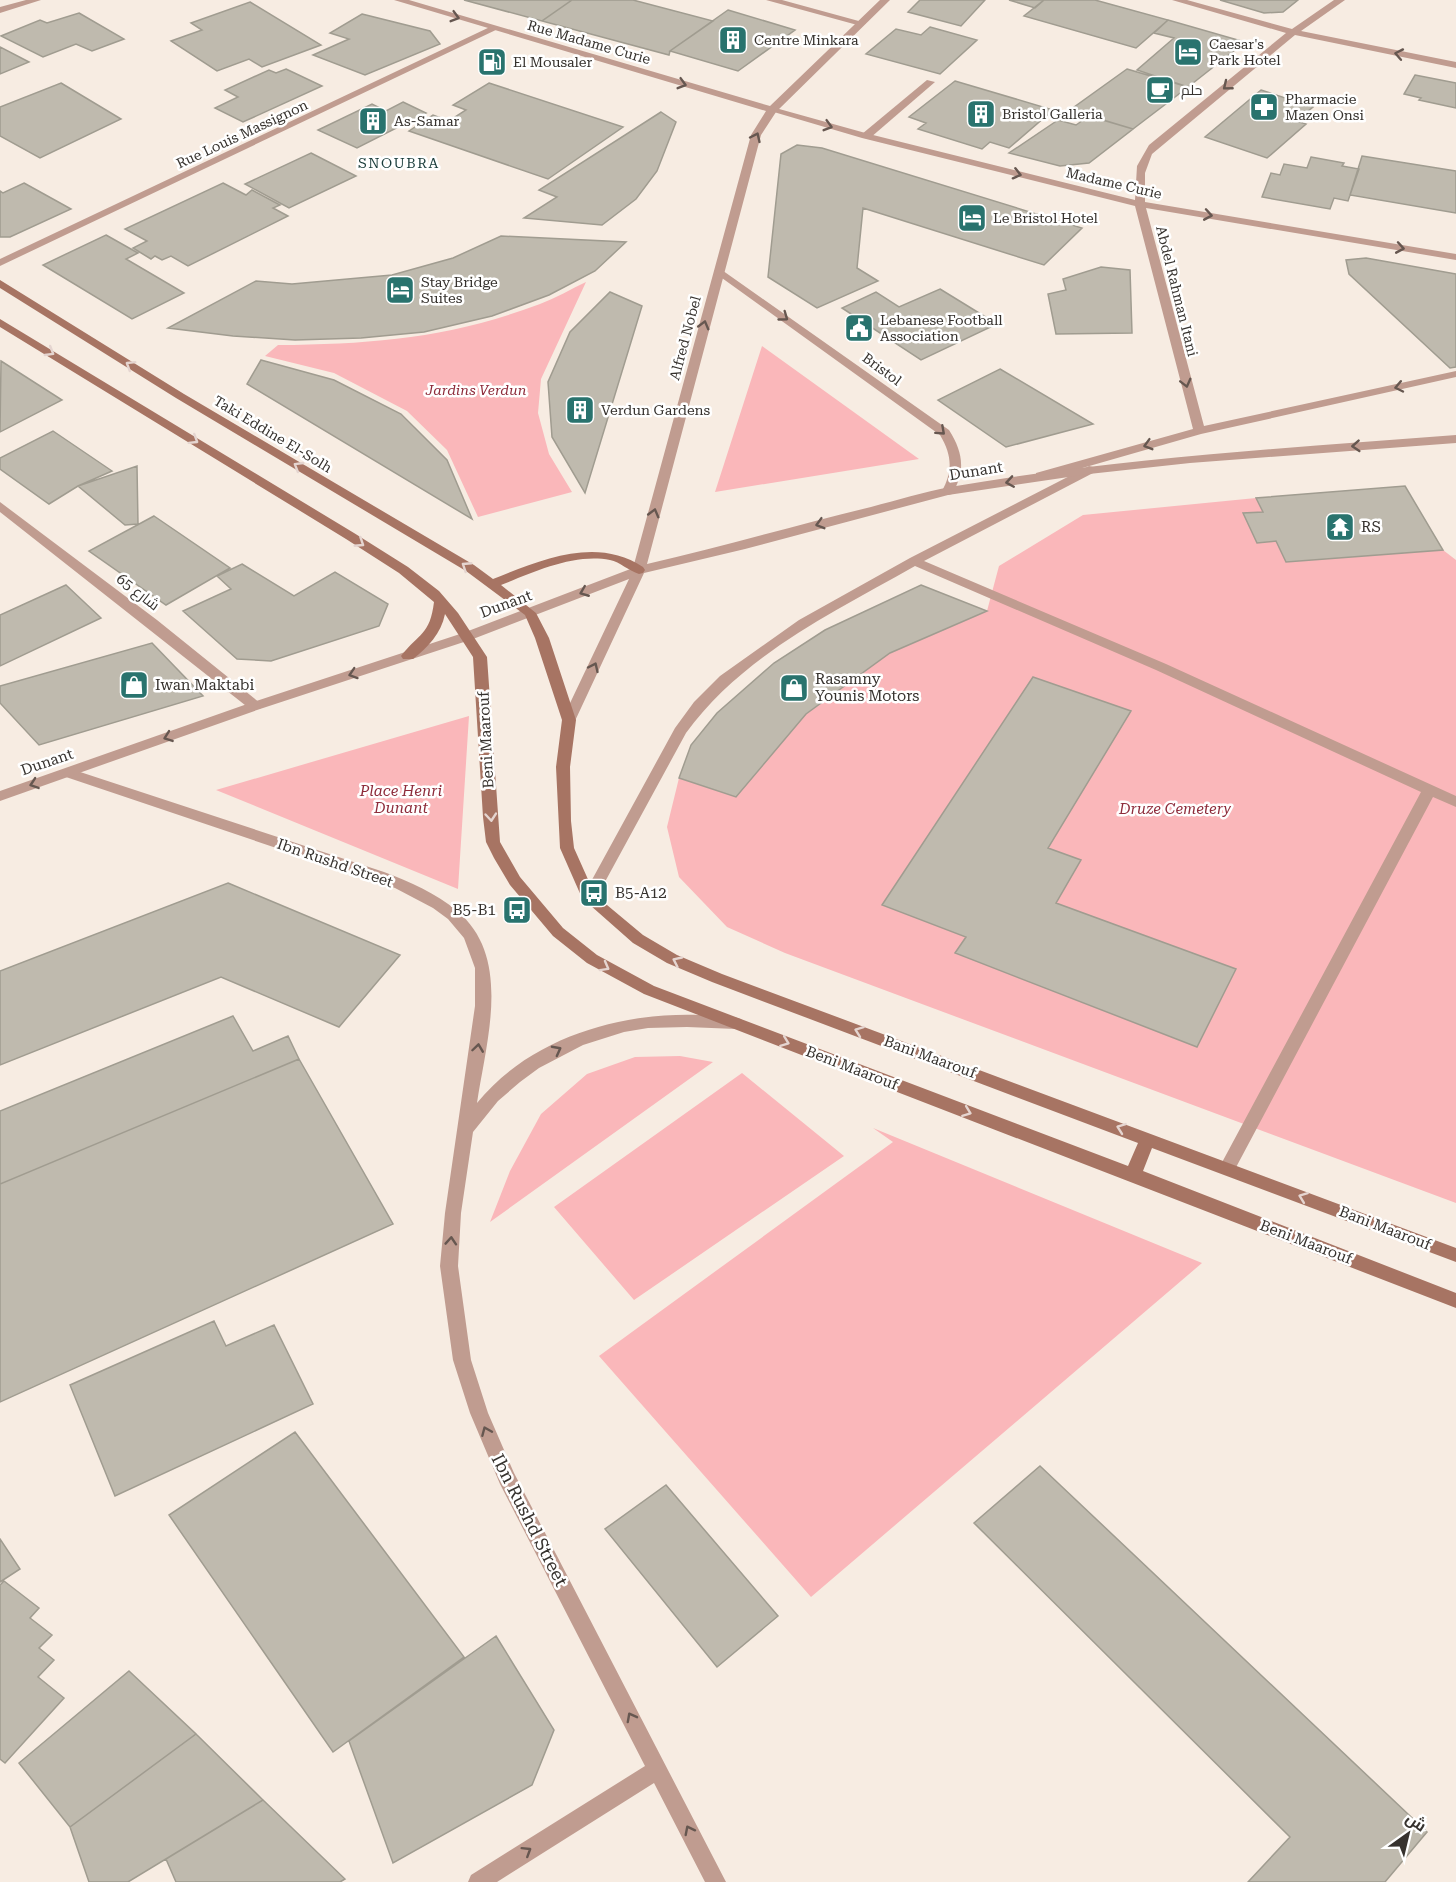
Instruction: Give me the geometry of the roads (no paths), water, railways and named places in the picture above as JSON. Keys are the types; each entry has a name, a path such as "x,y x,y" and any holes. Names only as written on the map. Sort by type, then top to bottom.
{"main road":[{"name":"Taki Eddine El-Solh","path":"0,283 180,396 470,568 530,613"},
{"path":"0,322 405,572 441,601 468,636"},
{"path":"491,585 547,564 579,557 609,556 639,570"},
{"path":"408,656 430,638 435,629 441,601"},
{"path":"530,613 542,638 569,720"},
{"name":"Beni Maarouf","path":"468,636 480,657 494,842 515,881 558,932 592,959 648,990 1456,1301"},
{"name":"Bani Maarouf","path":"569,720 563,767 567,848 589,898 611,919 638,939 672,958 717,978 1456,1255"},
{"path":"1133,1175 1148,1138"}],"street":[{"path":"0,10 36,0"},
{"name":"Rue Madame Curie","path":"399,0 772,110"},
{"path":"771,0 861,23"},
{"name":"Alfred Nobel","path":"569,720 639,570 750,150 756,135 772,110 885,0"},
{"path":"1177,0 1293,32 1456,65"},
{"name":"Abdel Rahman Itani","path":"1199,431 1140,204 1138,172 1145,155 1293,32 1340,0"},
{"name":"Rue Louis Massignon","path":"0,263 495,28"},
{"path":"866,136 930,82"},
{"name":"Madame Curie","path":"772,110 866,136 1140,204 1456,257"},
{"name":"Bristol","path":"719,271 945,433 955,447 959,462 956,477 948,491"},
{"name":"Dunant","path":"1033,478 1199,431 1456,374"},
{"name":"Dunant","path":"0,796 255,706 468,636 639,570 741,546 828,521 948,491 1089,470 1191,459 1456,439"},
{"path":"589,898 680,731 699,705 725,679 804,623 914,561 1089,470"},
{"name":"شارع 65","path":"0,506 255,706"},
{"path":"914,561 1161,667 1456,802"},
{"name":"Ibn Rushd Street","path":"68,773 369,873 432,902 452,915 476,945 483,962 485,981 453,1213 449,1266 462,1360 479,1413 507,1478 716,1882"},
{"path":"1227,1168 1429,791"},
{"path":"466,1129 495,1093 532,1064 574,1042 620,1027 669,1021 736,1023"},
{"path":"478,1882 658,1769"}],"place":[{"name":"Centre Minkara","path":"733,40"},
{"name":"Caesar's Park Hotel","path":"1188,52"},
{"name":"El Mousaler","path":"492,62"},
{"name":"حلم","path":"1160,90"},
{"name":"Pharmacie Mazen Onsi","path":"1264,107"},
{"name":"Bristol Galleria","path":"981,114"},
{"name":"As-Samar","path":"373,121"},
{"name":"Le Bristol Hotel","path":"972,218"},
{"name":"Stay Bridge Suites","path":"400,290"},
{"name":"Lebanese Football Association","path":"859,328"},
{"name":"Verdun Gardens","path":"580,410"},
{"name":"RS","path":"1340,527"},
{"name":"Iwan Maktabi","path":"134,685"},
{"name":"Rasamny Younis Motors","path":"794,688"},
{"name":"B5-A12","path":"594,893"},
{"name":"B5-B1","path":"517,910"}],"district":[{"name":"SNOUBRA","path":"399,163"}],"park label":[{"name":"Jardins Verdun","path":"476,390"},
{"name":"Place Henri Dunant","path":"401,800"},
{"name":"Druze Cemetery","path":"1175,809"}]}
